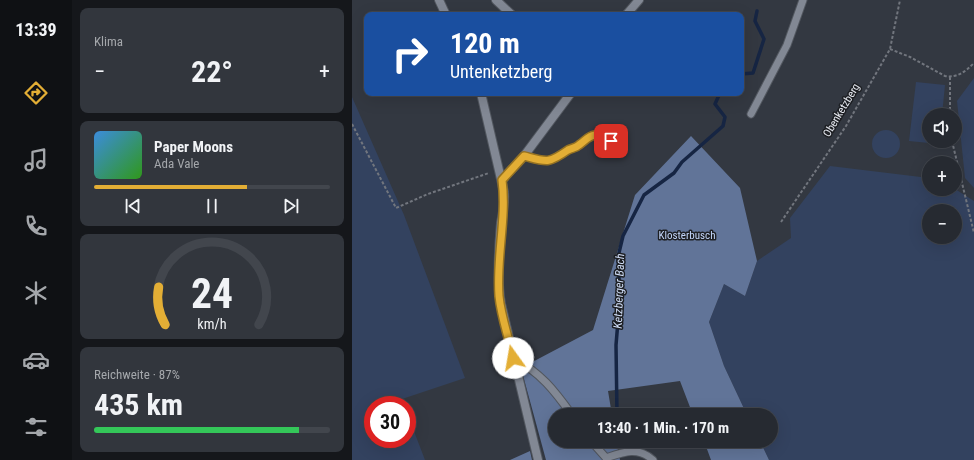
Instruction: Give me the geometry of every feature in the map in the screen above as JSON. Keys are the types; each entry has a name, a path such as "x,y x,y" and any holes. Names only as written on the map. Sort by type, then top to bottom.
{"street":[{"path":"439,0 445,12"},
{"path":"496,0 509,12"},
{"path":"629,12 639,0"},
{"path":"482,96 500,170 505,203 501,224 499,295 538,460"},
{"path":"502,180 524,156 570,96"}],"lane":[{"path":"751,114 787,45 803,0"},
{"path":"524,156 550,162 556,160 570,149 575,148 591,136 595,135 602,140 611,141 621,138"},
{"path":"513,358 531,368 547,382 567,408"},
{"path":"597,448 607,459 626,451 633,451 645,454 653,460"}],"path":[{"name":"Obenketzberg","path":"781,222 846,126 890,49 900,0"},
{"path":"890,49 910,57 938,74 950,77 963,73 974,64"},
{"path":"950,77 950,108"},
{"path":"352,124 396,208 428,194 500,170"},
{"path":"954,148 974,232"}],"shaded area":[{"path":"974,78 974,188 965,178 962,148 962,108 958,108 957,101"},
{"path":"916,82 945,85 943,108 922,108 922,142 909,141"},
{"path":"352,97 404,215 465,378 411,396 364,396 364,448 416,448 416,436 425,460 352,460"},
{"path":"886,130 896,134 900,144 896,154 886,158 876,154 872,144 876,134"},
{"path":"830,166 922,177 922,196 962,196 962,193 974,201 974,460 769,460 763,448 778,448 778,408 744,408 724,366 709,322 724,284 745,296 757,261 791,238 790,218"}],"green space":[{"name":"Klosterbusch","path":"691,136 740,188 757,261 745,296 724,284 709,322 724,366 744,408 690,408 680,381 608,391 611,408 548,408 548,448 617,448 620,460 546,460 521,368 593,330 635,195"},
{"path":"707,448 763,448 769,460 711,460"},
{"path":"530,451 532,460 510,460"}],"waterway":[{"name":"Ketzberger Bach","path":"744,74 753,73 764,39 755,21 757,11"},
{"name":"Ketzberger Bach","path":"617,408 616,345 620,297 618,257 623,236 644,195 674,173 682,162 723,126 725,117 715,104 719,96"}],"route":[{"path":"513,358 499,295 501,224 505,203 502,180 524,156 550,162 556,160 570,149 582,144 591,136 595,135 602,140 611,141"}]}
